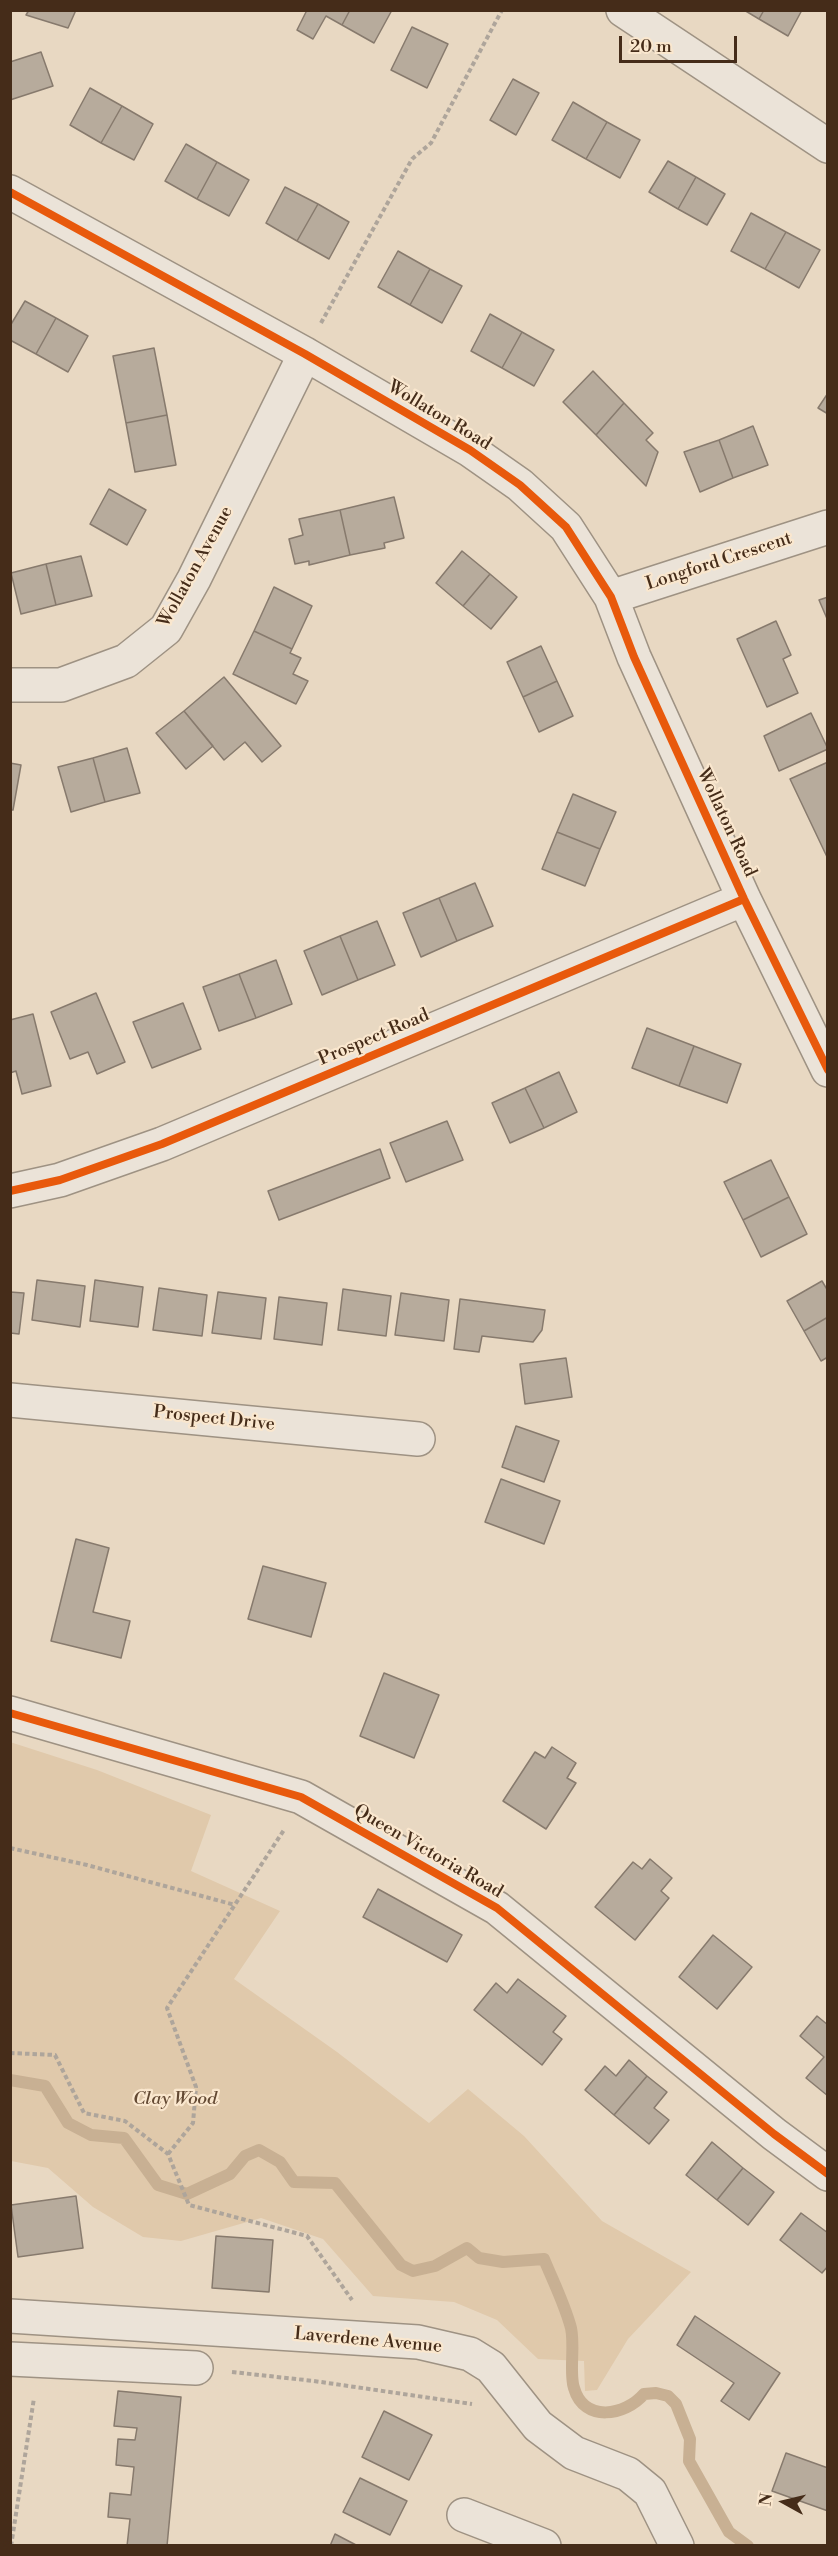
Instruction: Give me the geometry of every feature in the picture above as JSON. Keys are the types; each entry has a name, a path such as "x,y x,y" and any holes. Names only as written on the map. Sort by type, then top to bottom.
{"street":[{"path":"623,10 828,146"},
{"name":"Wollaton Road","path":"10,192 304,354 470,450 520,485 566,527 611,597 634,657 744,899 816,1017 828,1070"},
{"name":"Wollaton Avenue","path":"10,685 61,685 126,661 166,629 194,579 304,354"},
{"name":"Longford Crescent","path":"611,597 828,527"},
{"name":"Prospect Road","path":"10,1191 60,1180 162,1144 744,899"},
{"name":"Prospect Drive","path":"10,1400 418,1439"},
{"name":"Queen Victoria Road","path":"10,1713 305,1799 497,1908 774,2134 828,2174"},
{"name":"Laverdene Avenue","path":"10,2316 418,2342 444,2346 470,2354 491,2367 538,2426 574,2453 628,2474 650,2492 663,2514 676,2546"},
{"path":"25,2360 196,2368"},
{"path":"464,2515 544,2546"}],"path":[{"path":"304,354 412,159 430,143 502,10"},
{"path":"168,2154 194,2123 196,2087 166,2008 305,1799"},
{"path":"10,1848 87,1865 235,1905"},
{"path":"10,2053 55,2055 84,2113 125,2121 168,2154 189,2205 307,2236 354,2302 371,2339"},
{"path":"11,2546 25,2360"},
{"path":"196,2368 314,2381 478,2405"}],"green space":[{"name":"Clay Wood","path":"10,1742 97,1770 211,1815 191,1871 280,1911 234,1979 337,2052 429,2123 468,2089 524,2136 602,2221 691,2272 628,2339 597,2390 585,2391 584,2361 538,2359 497,2320 454,2302 373,2296 323,2239 261,2218 181,2241 143,2237 93,2207 48,2168 11,2161"}],"building":[{"path":"29,10 76,10 68,28 26,15"},
{"path":"307,10 350,10 342,25 326,16 313,39 297,30"},
{"path":"350,10 392,10 374,43 342,25"},
{"path":"744,10 764,10 759,19"},
{"path":"764,10 802,10 788,36 759,19"},
{"path":"412,27 448,44 427,88 391,70"},
{"path":"41,52 53,86 10,100 10,62"},
{"path":"513,79 539,93 516,135 490,120"},
{"path":"90,88 122,106 101,143 70,125"},
{"path":"573,102 607,122 586,159 552,140"},
{"path":"122,106 153,124 134,160 101,143"},
{"path":"607,122 640,140 620,178 586,159"},
{"path":"186,144 217,162 197,199 165,181"},
{"path":"668,161 696,177 678,209 649,192"},
{"path":"217,162 249,180 229,216 197,199"},
{"path":"696,177 725,194 707,225 678,209"},
{"path":"285,187 318,204 297,241 266,223"},
{"path":"318,204 349,222 329,259 297,241"},
{"path":"751,213 786,232 765,269 731,251"},
{"path":"786,232 820,250 799,288 765,269"},
{"path":"398,251 430,269 410,305 378,287"},
{"path":"430,269 462,286 442,323 410,305"},
{"path":"25,301 56,318 36,354 10,340 10,326"},
{"path":"490,314 522,332 502,368 471,351"},
{"path":"56,318 88,336 68,372 36,354"},
{"path":"522,332 554,350 534,386 502,368"},
{"path":"154,348 167,415 126,423 113,356"},
{"path":"593,371 624,403 596,435 563,402"},
{"path":"828,393 828,414 818,408"},
{"path":"624,403 653,433 646,440 658,452 646,486 596,435"},
{"path":"167,415 176,465 135,472 126,423"},
{"path":"753,426 768,465 733,478 719,440"},
{"path":"719,440 733,478 700,492 684,452"},
{"path":"109,489 146,510 127,545 90,524"},
{"path":"394,497 404,538 384,543 385,548 350,555 340,510"},
{"path":"340,510 350,555 309,565 309,561 295,564 289,539 303,535 299,519"},
{"path":"462,551 490,574 463,606 436,583"},
{"path":"81,556 92,596 56,605 46,564"},
{"path":"46,564 56,605 21,614 11,573"},
{"path":"490,574 517,597 491,629 463,606"},
{"path":"274,587 312,606 292,649 254,631"},
{"path":"828,597 828,621 819,600"},
{"path":"776,621 791,655 783,659 798,693 767,707 737,639"},
{"path":"254,631 292,649 290,653 301,658 293,674 308,681 296,704 233,674"},
{"path":"541,646 557,681 523,697 507,662"},
{"path":"224,677 281,746 262,762 245,742 224,760 184,711"},
{"path":"557,681 573,716 539,732 523,697"},
{"path":"184,711 213,746 186,769 156,733"},
{"path":"811,713 828,749 779,771 764,736"},
{"path":"127,748 140,793 105,802 93,758"},
{"path":"93,758 105,802 71,812 58,767"},
{"path":"828,762 828,859 790,779"},
{"path":"10,763 21,765 13,810 10,810"},
{"path":"573,794 616,812 600,849 557,832"},
{"path":"557,832 600,849 585,886 542,869"},
{"path":"475,883 493,926 457,941 439,898"},
{"path":"439,898 457,941 421,957 403,913"},
{"path":"377,921 395,965 358,980 340,936"},
{"path":"340,936 358,980 322,995 304,951"},
{"path":"276,960 292,1004 256,1018 239,974"},
{"path":"239,974 256,1018 219,1031 203,987"},
{"path":"96,993 125,1062 97,1074 88,1052 70,1059 51,1012"},
{"path":"183,1003 201,1049 152,1068 133,1022"},
{"path":"33,1014 51,1086 22,1094 16,1071 10,1073 10,1020"},
{"path":"647,1028 694,1046 679,1086 632,1068"},
{"path":"694,1046 741,1064 727,1103 679,1086"},
{"path":"559,1072 577,1112 544,1128 525,1088"},
{"path":"525,1088 544,1128 510,1143 492,1103"},
{"path":"447,1121 463,1160 406,1182 390,1143"},
{"path":"380,1149 390,1178 279,1220 268,1191"},
{"path":"771,1160 789,1197 743,1220 724,1182"},
{"path":"789,1197 807,1234 761,1257 743,1220"},
{"path":"37,1280 85,1286 80,1327 32,1320"},
{"path":"95,1280 143,1287 138,1327 90,1321"},
{"path":"822,1281 828,1291 828,1317 804,1331 787,1301"},
{"path":"159,1288 207,1295 202,1336 153,1330"},
{"path":"343,1289 391,1296 386,1336 338,1330"},
{"path":"10,1292 24,1293 19,1334 10,1333"},
{"path":"218,1292 266,1298 261,1339 212,1333"},
{"path":"401,1293 449,1300 444,1341 395,1335"},
{"path":"279,1297 327,1303 322,1345 274,1339"},
{"path":"460,1299 545,1310 542,1330 533,1342 482,1336 479,1352 454,1349"},
{"path":"828,1317 828,1357 821,1361 804,1331"},
{"path":"566,1358 572,1397 525,1404 520,1364"},
{"path":"516,1426 559,1441 544,1482 502,1467"},
{"path":"501,1479 560,1501 544,1544 485,1522"},
{"path":"76,1539 109,1548 93,1612 130,1621 121,1658 51,1641"},
{"path":"263,1566 326,1583 311,1637 248,1619"},
{"path":"384,1673 439,1695 414,1758 360,1736"},
{"path":"552,1747 576,1763 567,1778 576,1783 546,1829 503,1801 535,1752 545,1758"},
{"path":"650,1859 672,1878 661,1891 669,1898 635,1940 595,1907 633,1862 642,1869"},
{"path":"378,1889 462,1935 447,1962 363,1917"},
{"path":"713,1935 752,1967 717,2009 679,1977"},
{"path":"518,1979 566,2016 553,2032 562,2039 542,2065 474,2010 496,1983 507,1993"},
{"path":"817,2016 828,2025 828,2096 806,2078 824,2057 800,2036"},
{"path":"629,2060 647,2076 614,2115 585,2090 605,2066 616,2076"},
{"path":"647,2076 667,2092 654,2108 669,2120 649,2144 614,2115"},
{"path":"712,2142 743,2168 717,2200 686,2175"},
{"path":"743,2168 774,2192 748,2225 717,2200"},
{"path":"76,2196 83,2248 18,2257 11,2205"},
{"path":"801,2213 828,2233 828,2266 822,2273 780,2240"},
{"path":"216,2236 273,2240 269,2292 212,2288"},
{"path":"695,2316 780,2373 749,2420 721,2401 734,2383 677,2345"},
{"path":"118,2391 181,2397 167,2546 127,2546 130,2519 108,2517 110,2493 131,2495 134,2467 116,2465 118,2439 135,2440 137,2428 114,2426"},
{"path":"384,2411 432,2435 409,2480 362,2457"},
{"path":"786,2453 828,2468 828,2511 772,2491"},
{"path":"360,2478 407,2501 390,2535 343,2512"},
{"path":"335,2534 358,2546 330,2546"}],"waterway":[{"path":"10,2080 45,2086 68,2123 91,2135 124,2138 158,2185 187,2194 230,2174 245,2156 259,2150 280,2162 294,2182 335,2183 401,2265 413,2271 435,2266 467,2248 479,2258 503,2262 544,2259 571,2328 573,2382 579,2399 586,2407 606,2412 626,2407 644,2394 656,2393 668,2396 676,2404 690,2439 689,2461 729,2532 748,2546"}],"cycle path":[{"path":"10,192 305,354 470,450 520,485 566,527 611,597 634,657 744,899 828,1070"},
{"path":"10,1191 60,1180 162,1144 744,899"},
{"path":"10,1713 301,1797 497,1908 774,2134 828,2174"}]}
